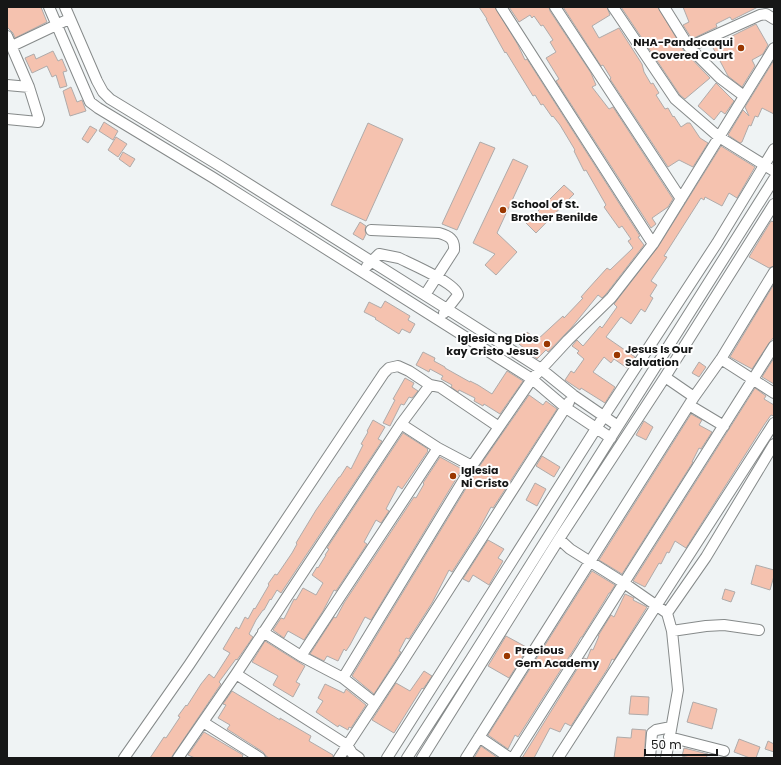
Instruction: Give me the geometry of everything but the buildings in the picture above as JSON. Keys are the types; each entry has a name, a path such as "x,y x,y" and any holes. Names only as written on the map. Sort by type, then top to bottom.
{"street":[{"path":"49,7 90,102 212,177 532,379 566,408 611,438"},
{"path":"65,7 97,81 103,92 110,99 220,166 541,369 573,395 618,426"},
{"path":"501,7 653,244"},
{"path":"555,7 680,198"},
{"path":"613,7 675,99 719,137 774,170"},
{"path":"666,7 689,47 720,78 744,96"},
{"path":"689,47 760,15 766,14 774,19"},
{"path":"7,119 38,122 39,118 29,87 8,39 56,25 70,19"},
{"path":"343,678 472,466 532,379 568,340 611,298 653,244 774,48"},
{"path":"7,85 29,87"},
{"path":"387,758 604,416 717,243 774,149"},
{"path":"212,177 220,166"},
{"path":"407,758 774,179"},
{"path":"422,758 559,539 665,377 774,204"},
{"path":"371,230 439,233 452,239 454,250 425,295"},
{"path":"362,272 379,254 395,257 446,281 458,291 458,295 438,320"},
{"path":"466,758 691,401 721,359 774,272"},
{"path":"479,737 512,758 774,346"},
{"path":"721,359 774,393"},
{"path":"124,758 189,665 384,373 389,368 398,366 430,384 440,387 499,427"},
{"path":"665,377 691,401 724,426"},
{"path":"179,758 401,424 430,384"},
{"path":"339,758 573,395"},
{"path":"558,758 774,423"},
{"path":"401,424 438,448 472,466"},
{"path":"667,613 706,558 774,444"},
{"path":"302,656 438,448"},
{"path":"559,539 570,549 624,583 667,613 672,631 678,690 666,758"},
{"path":"672,631 718,625 739,626 759,630"},
{"path":"263,632 302,656 343,678 375,703"},
{"path":"236,674 347,745 352,753 359,758"},
{"path":"203,722 260,758"},
{"path":"650,758 652,733 656,730 671,727"},
{"path":"669,737 724,751"}],"place":[{"name":"NHA-Pandacaqui Covered Court","path":"741,48"},
{"name":"School of St. Brother Benilde","path":"503,210"},
{"name":"Iglesia ng Dios kay Cristo Jesus","path":"547,344"},
{"name":"Jesus Is Our Salvation","path":"617,355"},
{"name":"Iglesia Ni Cristo","path":"453,476"},
{"name":"Precious Gem Academy","path":"507,656"}]}
